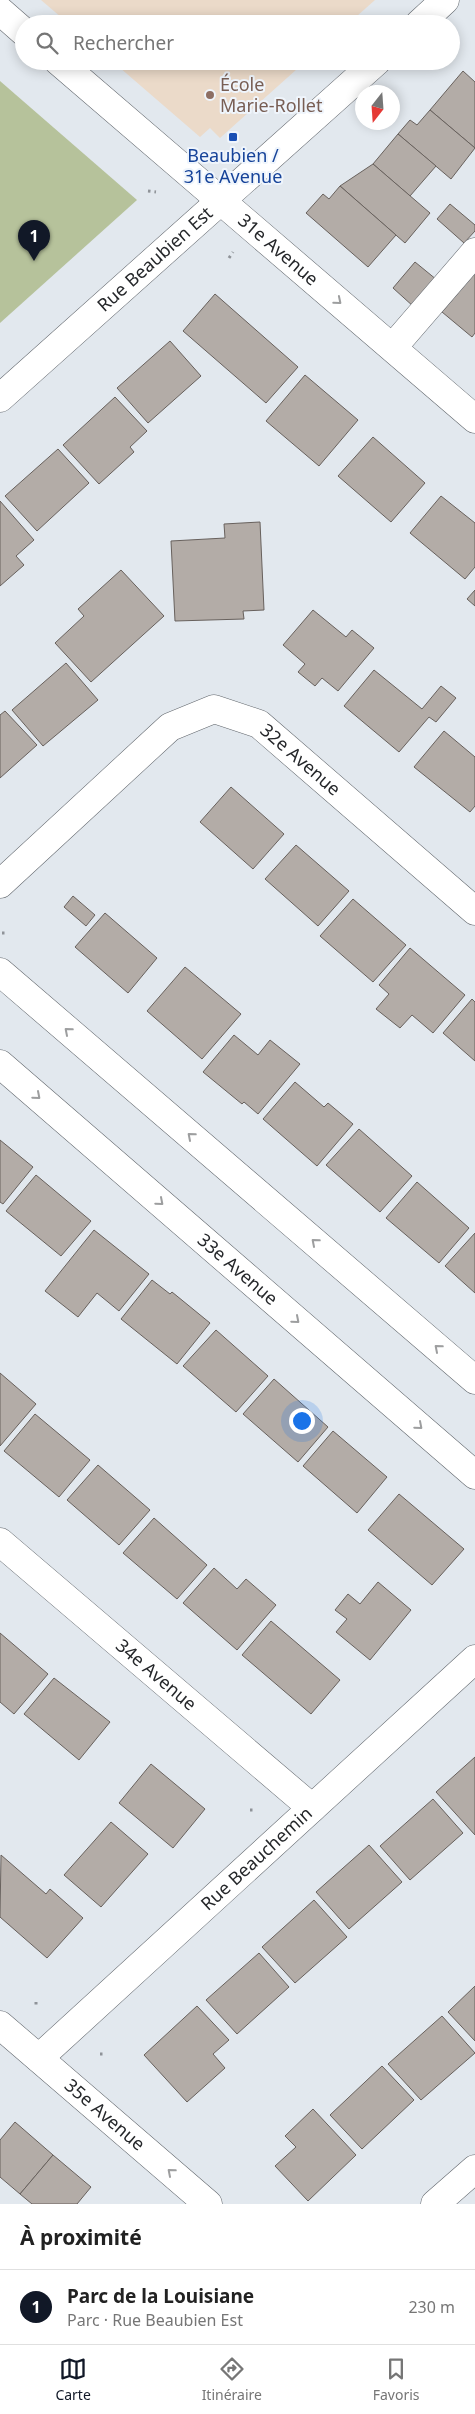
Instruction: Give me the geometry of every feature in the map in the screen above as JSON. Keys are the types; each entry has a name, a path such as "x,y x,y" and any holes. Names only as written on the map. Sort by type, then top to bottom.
{"street":[{"path":"429,15 445,0"},
{"path":"0,12 15,24"},
{"name":"31e Avenue","path":"68,70 475,419"},
{"name":"Rue Beaubien Est","path":"0,398 367,70"},
{"path":"393,347 475,252"},
{"name":"32e Avenue","path":"0,884 170,727 214,709 259,724 475,911"},
{"path":"0,972 475,1380"},
{"name":"33e Avenue","path":"0,1064 475,1475"},
{"name":"34e Avenue","path":"0,1542 312,1808"},
{"name":"Rue Beauchemin","path":"38,2058 475,1659"},
{"name":"35e Avenue","path":"0,2025 208,2204"},
{"path":"435,2204 475,2169"}],"path":[{"path":"148,191 156,192"},
{"path":"250,1810 255,1810"}],"shaded area":[{"name":"École Marie-Rollet","path":"41,0 375,0 358,15 58,15"},
{"name":"École Marie-Rollet","path":"122,70 296,70 220,138 210,128 200,137"}],"green space":[{"path":"0,81 137,200 0,323"}],"building":[{"path":"463,71 475,82 475,148 430,110"},
{"path":"430,110 475,148 451,179 398,134 410,120 417,125"},
{"path":"398,134 436,166 410,196 373,164"},
{"path":"373,164 430,213 405,243 340,186"},
{"path":"340,186 396,235 368,267 306,213 323,194 329,199"},
{"path":"450,204 475,225 475,231 464,243 437,219"},
{"path":"415,262 437,280 414,307 393,288"},
{"path":"475,273 475,333 472,337 442,312"},
{"path":"215,294 298,367 266,403 183,331"},
{"path":"170,341 201,376 148,423 117,388"},
{"path":"305,375 358,420 319,466 266,421"},
{"path":"115,397 147,431 130,447 134,452 99,484 63,445"},
{"path":"373,437 425,483 391,522 338,476"},
{"path":"58,449 89,483 37,531 5,496"},
{"path":"441,496 475,523 475,567 465,579 410,533"},
{"path":"0,501 34,540 16,556 24,565 0,586"},
{"path":"260,522 264,610 243,611 244,619 175,621 171,541 225,538 224,524"},
{"path":"121,570 164,616 91,682 55,643 84,616 78,609"},
{"path":"475,590 475,606 467,599"},
{"path":"313,610 346,637 352,630 374,648 338,691 322,678 315,686 298,672 305,664 283,645"},
{"path":"66,663 98,700 43,746 12,710"},
{"path":"374,670 422,709 441,686 456,698 436,722 429,717 399,752 344,706"},
{"path":"5,711 37,745 0,778 0,715"},
{"path":"444,731 475,757 475,806 470,812 414,767"},
{"path":"231,787 284,834 253,869 200,822"},
{"path":"296,845 349,891 318,926 265,879"},
{"path":"73,896 95,915 86,926 64,907"},
{"path":"353,899 406,945 373,982 320,936"},
{"path":"105,913 157,958 128,993 75,947"},
{"path":"410,948 465,995 433,1033 412,1015 400,1028 376,1009 389,994 379,985"},
{"path":"185,967 241,1014 202,1059 147,1011"},
{"path":"472,999 475,1002 475,1061 443,1033"},
{"path":"234,1035 258,1055 270,1040 300,1064 258,1114 244,1102 242,1104 203,1072"},
{"path":"295,1082 324,1107 328,1103 353,1124 317,1166 263,1119"},
{"path":"359,1129 412,1176 380,1212 326,1165"},
{"path":"0,1140 33,1167 3,1204 0,1202"},
{"path":"36,1175 91,1221 61,1256 6,1211"},
{"path":"417,1182 469,1228 439,1263 386,1218"},
{"path":"94,1230 149,1274 119,1311 97,1293 78,1317 45,1291"},
{"path":"475,1233 475,1293 445,1266"},
{"path":"152,1280 170,1294 172,1292 210,1323 177,1364 121,1319"},
{"path":"216,1330 268,1376 236,1412 183,1366"},
{"path":"0,1373 36,1404 0,1446"},
{"path":"274,1379 328,1427 298,1462 243,1414"},
{"path":"35,1414 90,1460 59,1497 4,1451"},
{"path":"333,1431 387,1477 357,1513 303,1466"},
{"path":"98,1465 150,1510 119,1545 67,1500"},
{"path":"399,1494 464,1549 432,1585 368,1530"},
{"path":"154,1518 207,1565 177,1599 123,1553"},
{"path":"214,1568 237,1589 246,1579 276,1605 237,1650 183,1603"},
{"path":"378,1582 411,1610 370,1660 336,1632 347,1619 335,1610 348,1594 360,1604"},
{"path":"271,1621 340,1680 311,1714 242,1655"},
{"path":"0,1633 48,1674 14,1714 0,1702"},
{"path":"54,1678 110,1722 79,1760 24,1714"},
{"path":"475,1757 475,1835 436,1792"},
{"path":"151,1764 205,1809 173,1848 119,1803"},
{"path":"433,1799 463,1833 410,1880 380,1846"},
{"path":"111,1822 148,1854 101,1907 64,1875"},
{"path":"369,1845 402,1882 349,1929 316,1892"},
{"path":"1,1855 46,1894 50,1889 83,1918 47,1958 0,1917"},
{"path":"314,1900 347,1937 295,1983 262,1947"},
{"path":"259,1953 289,1987 237,2034 206,2000"},
{"path":"475,1986 475,2041 448,2012"},
{"path":"197,2006 229,2040 213,2054 225,2068 187,2102 144,2055"},
{"path":"442,2016 475,2053 421,2100 388,2064"},
{"path":"382,2066 414,2100 362,2149 330,2115"},
{"path":"313,2109 356,2155 308,2201 275,2166 296,2147 285,2136"},
{"path":"15,2122 53,2155 20,2194 0,2177 0,2140"},
{"path":"53,2155 91,2187 77,2204 32,2204 20,2194"}],"place":[{"name":"École Marie-Rollet","path":"210,95"},
{"name":"Beaubien / 31e Avenue","path":"233,137"},
{"name":"Parc de la Louisiane","path":"34,261"}]}
